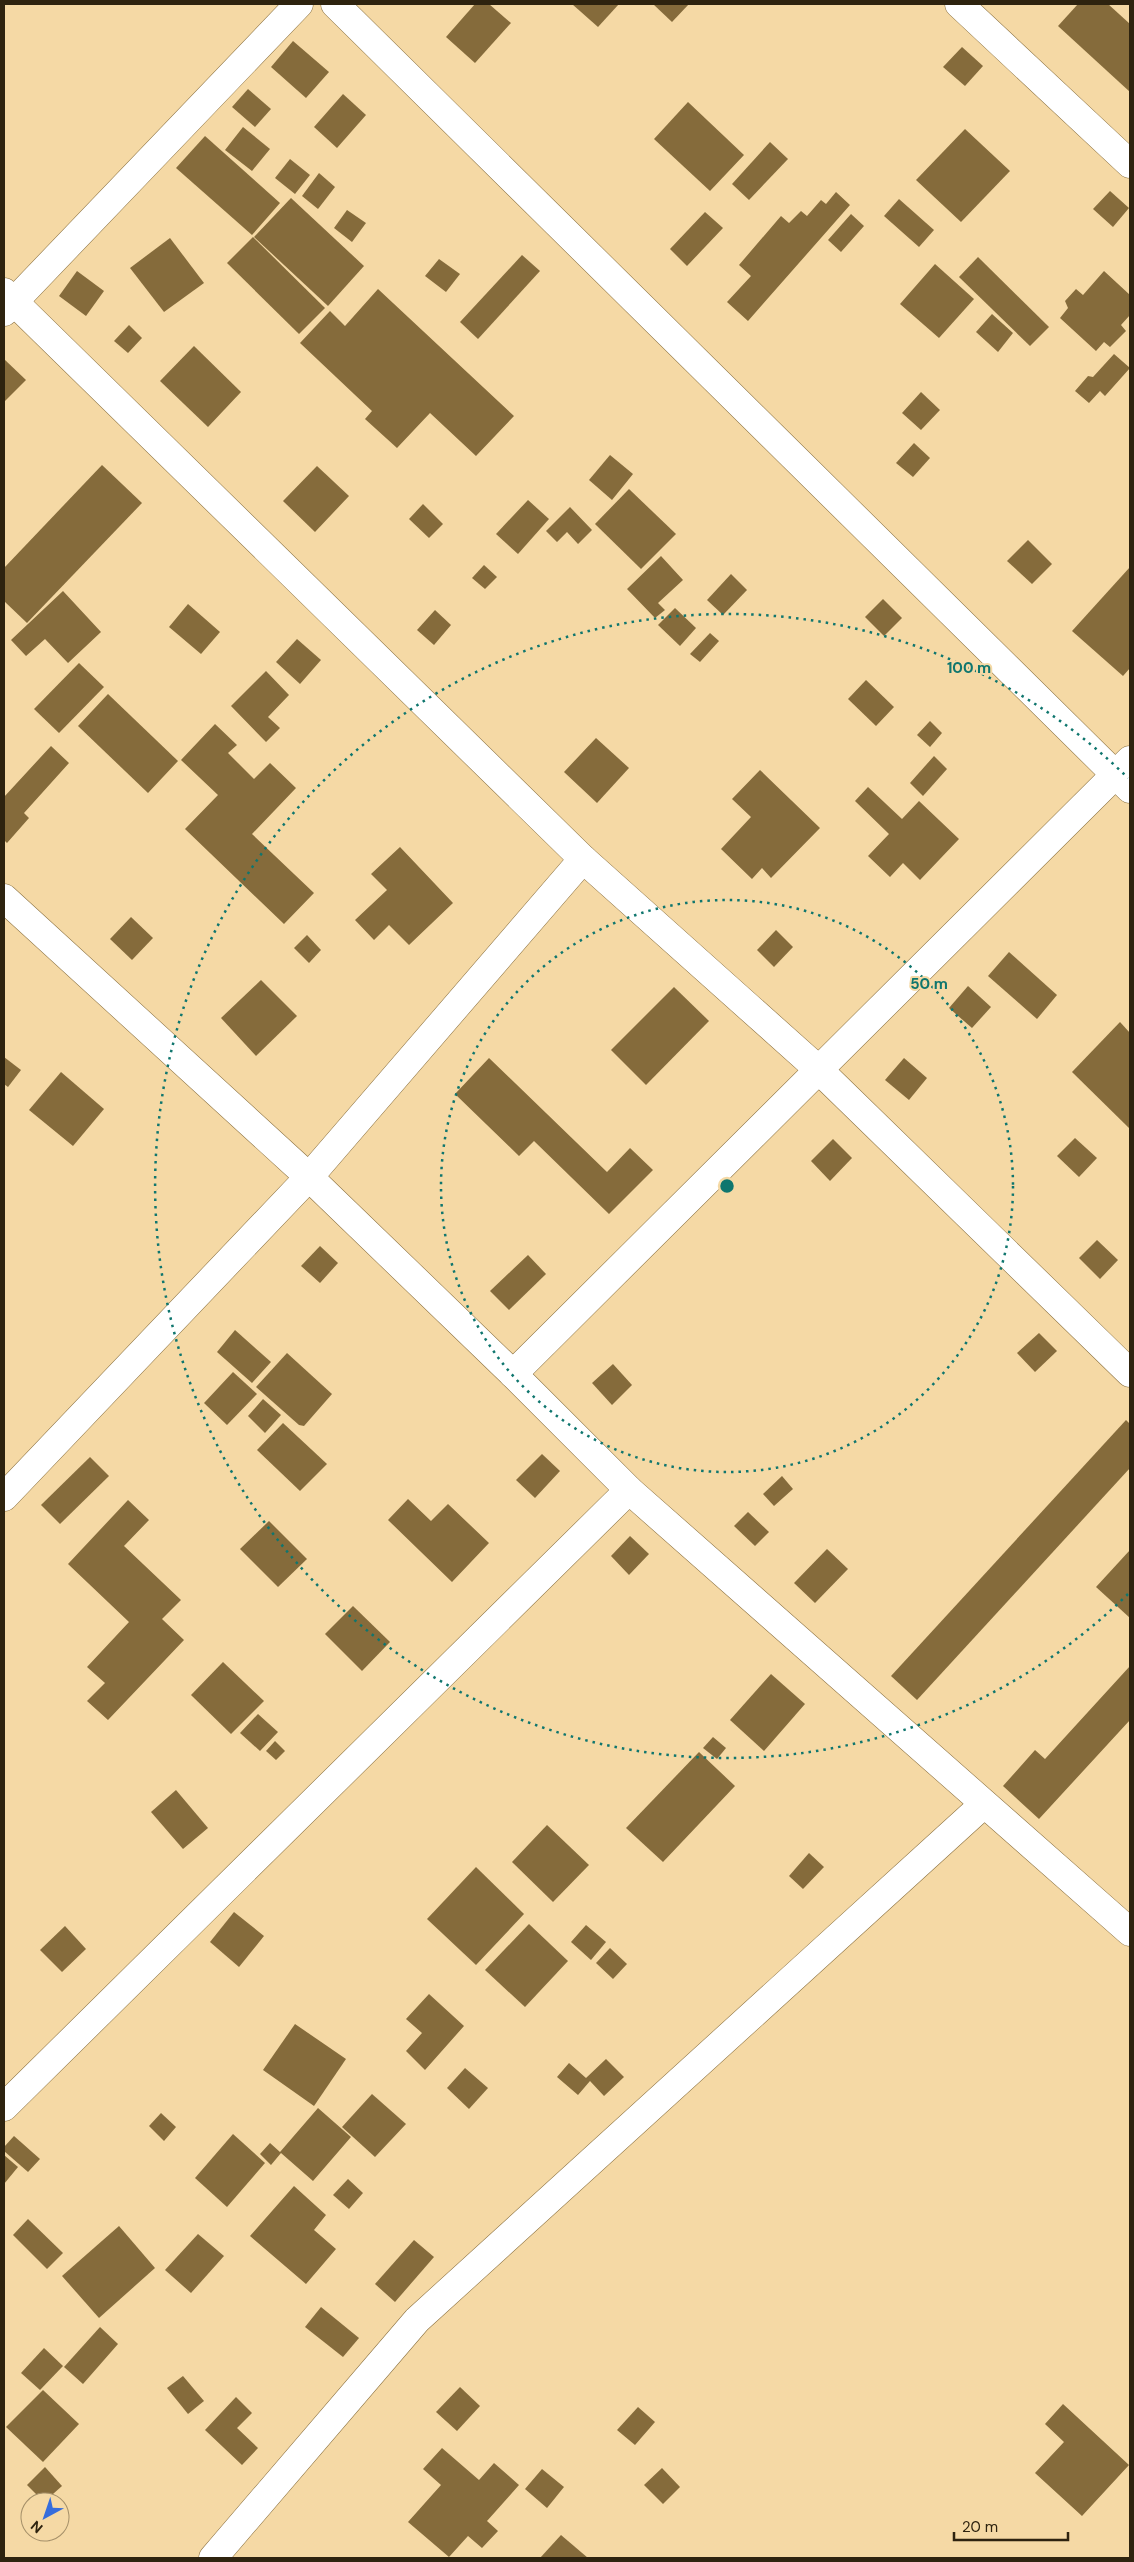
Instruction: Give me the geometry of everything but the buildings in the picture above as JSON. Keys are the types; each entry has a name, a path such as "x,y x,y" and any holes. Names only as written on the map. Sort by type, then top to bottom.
{"street":[{"path":"299,4 7,302 584,859 819,1070 1130,1373"},
{"path":"335,4 1125,775 819,1070 514,1374"},
{"path":"959,4 1130,164"},
{"path":"4,1496 309,1177 584,859"},
{"path":"5,902 309,1177 514,1374 629,1490 1130,1932"},
{"path":"4,2106 629,1490"},
{"path":"213,2558 417,2320 984,1804"}]}
